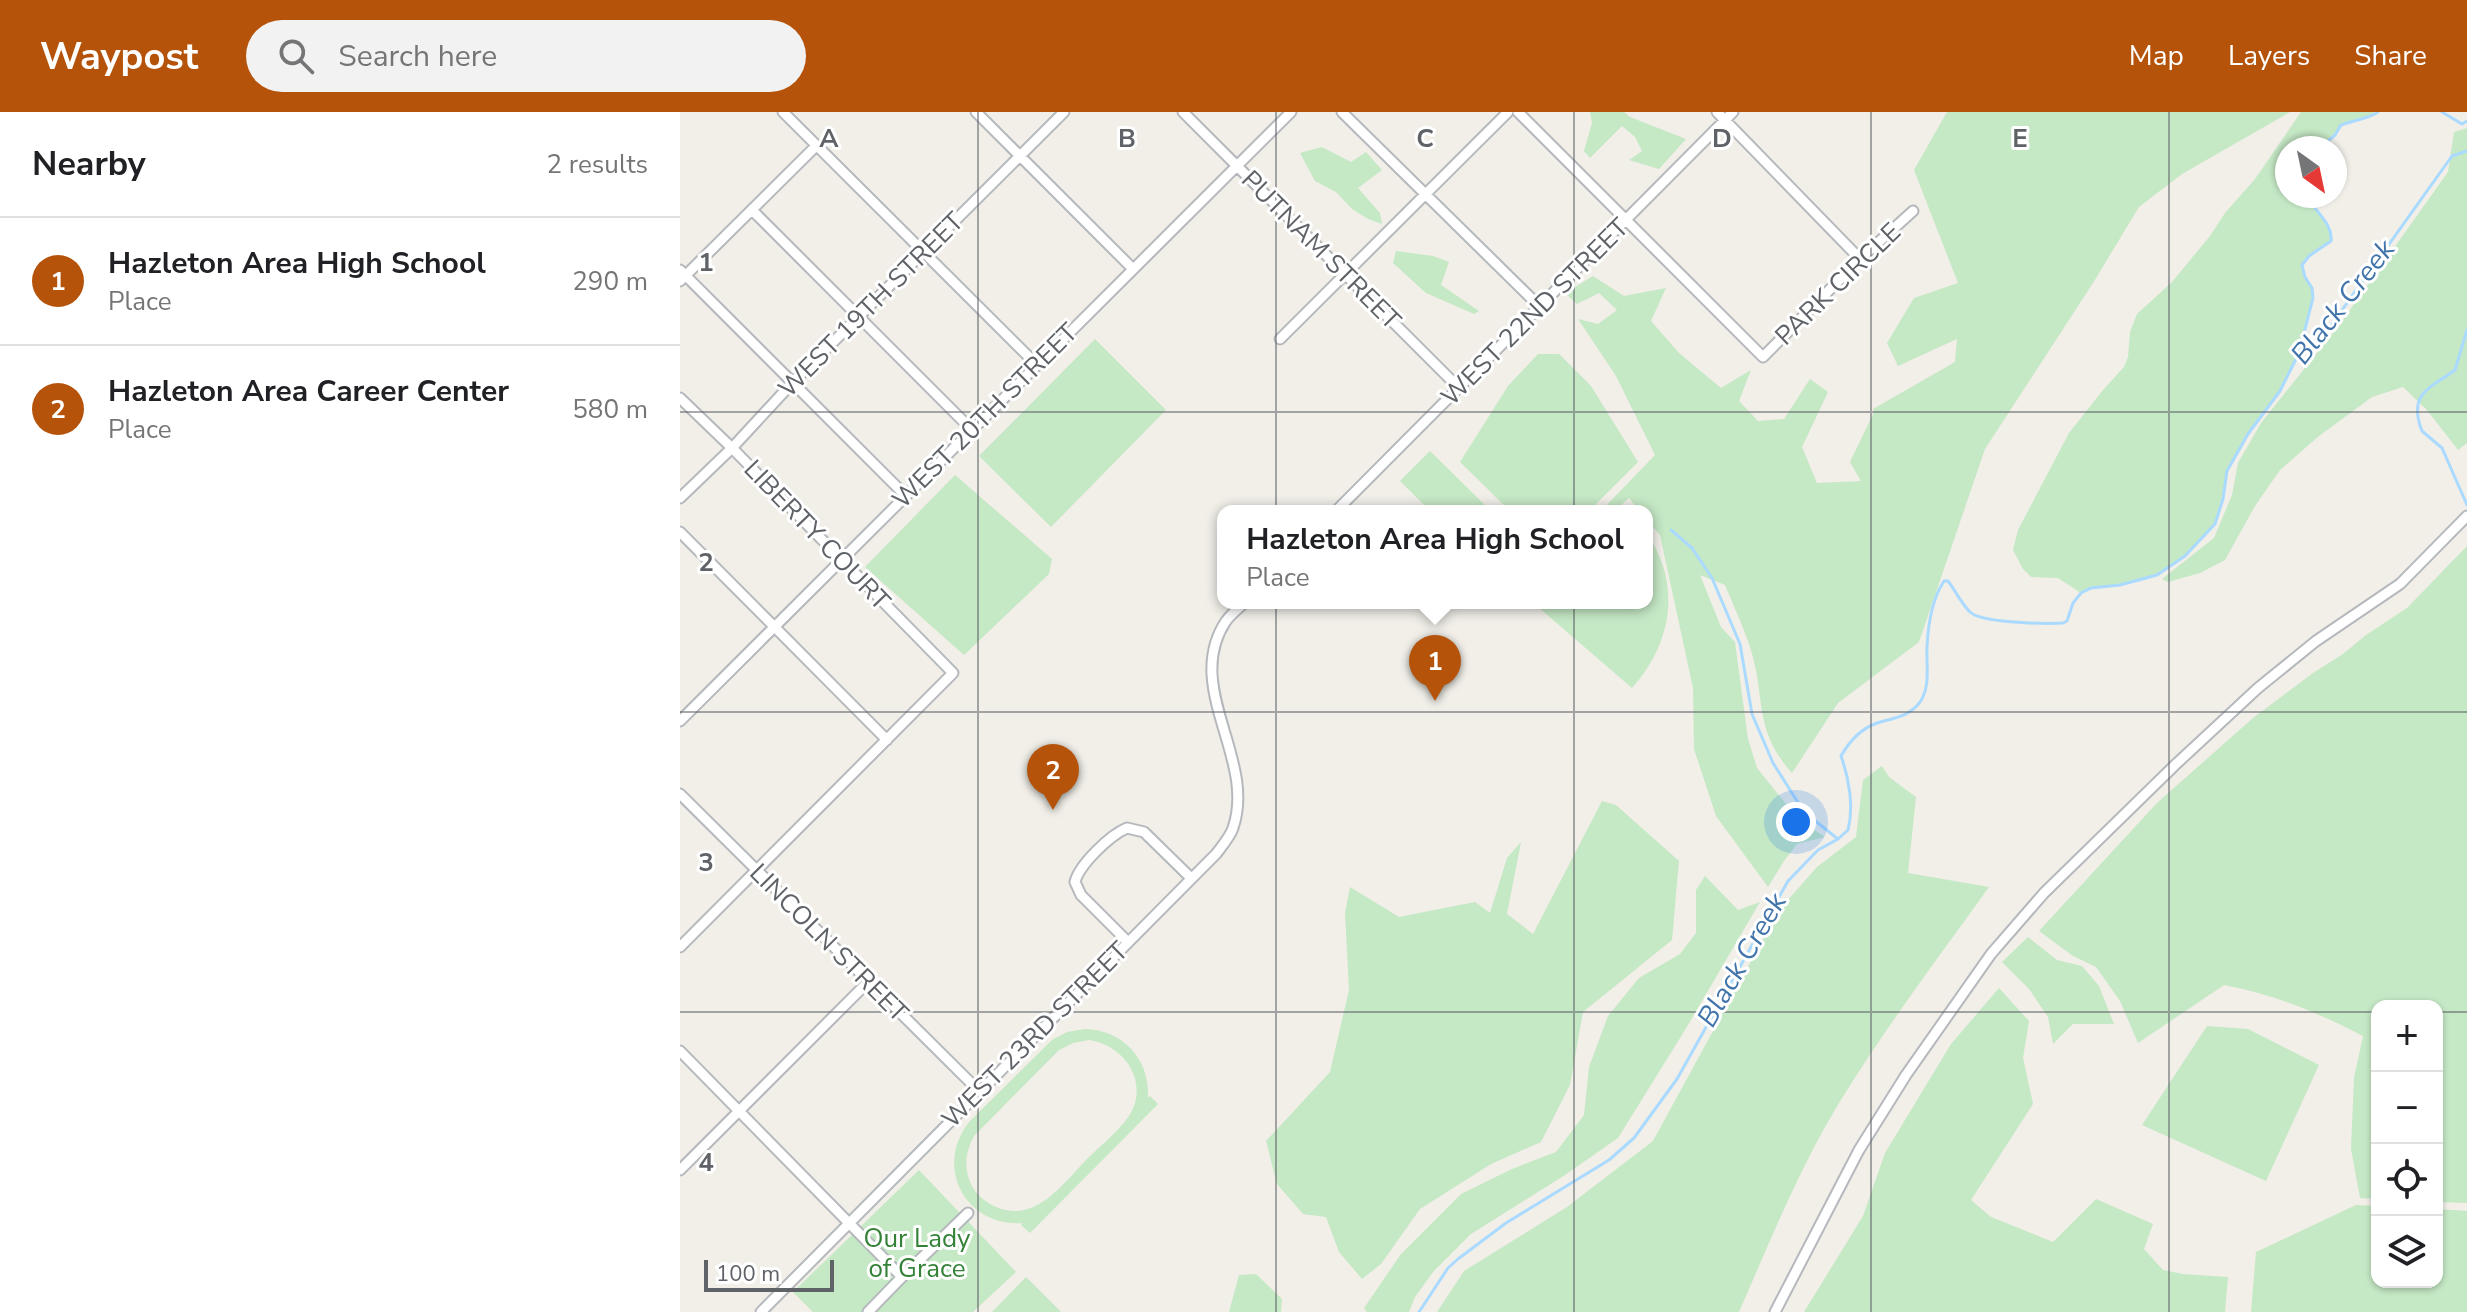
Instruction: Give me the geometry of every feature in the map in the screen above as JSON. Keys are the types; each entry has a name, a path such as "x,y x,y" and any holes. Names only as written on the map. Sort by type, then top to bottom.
{"street":[{"path":"783,112 1037,365"},
{"path":"976,112 1133,269"},
{"name":"WEST 19TH STREET","path":"680,498 1064,112"},
{"name":"PUTNAM STREET","path":"1183,112 1459,388"},
{"name":"WEST 20TH STREET","path":"680,721 1291,112"},
{"path":"1342,112 1539,306"},
{"path":"1280,339 1508,112"},
{"path":"1518,112 1626,221"},
{"path":"1717,112 1860,259"},
{"name":"WEST 22ND STREET","path":"1342,505 1733,112"},
{"path":"817,145 682,276 906,496"},
{"path":"752,210 972,430"},
{"name":"PARK CIRCLE","path":"1626,221 1763,357 1860,259 1913,211"},
{"name":"LIBERTY COURT","path":"680,398 953,673 887,740"},
{"path":"1775,1312 1859,1150 1906,1075 1991,954 2035,903 2258,688 2316,641 2400,584 2467,516"},
{"path":"680,532 887,740 680,947"},
{"name":"WEST 23RD STREET","path":"761,1312 1216,854 1233,830 1237,788 1213,689 1211,666 1214,650 1227,620 1238,609"},
{"name":"LINCOLN STREET","path":"680,794 979,1091"},
{"path":"1128,942 1081,895 1075,882 1077,873 1086,863 1112,837 1127,828 1144,832 1191,878"},
{"path":"680,1170 868,982"},
{"path":"680,1051 902,1277"},
{"path":"868,1312 968,1213"}],"green space":[{"path":"1590,112 1624,112 1686,139 1659,169 1629,160 1642,151 1635,137 1622,126 1590,158 1584,151 1592,123"},
{"path":"1947,112 2290,112 2182,174 2139,207 1985,449 1919,642 1838,703 1792,773 1771,742 1766,728 1751,650 1725,585 1700,575 1721,627 1735,642 1748,739 1757,768 1799,820 1825,837 1797,844 1768,887 1716,816 1694,749 1693,688 1660,535 1653,527 1653,505 1634,505 1629,498 1621,505 1607,505 1655,455 1616,376 1578,319 1598,324 1617,310 1599,293 1577,304 1565,293 1593,276 1624,296 1666,288 1651,321 1679,353 1721,388 1751,370 1739,401 1758,421 1784,419 1810,379 1828,392 1802,447 1817,483 1861,481 1850,462 1873,409 1955,362 1957,339 1898,366 1887,343 1914,298 1958,283 1914,170"},
{"path":"2301,112 2374,112 2368,118 2341,125 2332,136 2285,136"},
{"path":"2467,128 2467,443 2458,450 2427,410 2403,387 2372,397 2280,470 2255,506 2225,560 2200,573 2168,582 2162,579 2214,538 2232,495 2238,463 2261,423 2337,328 2448,172 2454,132"},
{"path":"1322,147 1351,162 1366,152 1382,170 1358,188 1380,213 1382,224 1352,209 1336,192 1315,181 1300,153"},
{"path":"2275,150 2275,208 2315,208 2329,229 2331,241 2309,256 2302,265 2313,298 2299,353 2280,391 2248,434 2227,471 2223,500 2215,524 2185,556 2157,575 2120,585 2091,588 2081,593 2058,578 2031,577 2013,550 2018,530 2069,433 2124,367 2130,332 2137,314 2172,282"},
{"path":"1396,251 1433,256 1449,262 1441,285 1479,311 1474,314 1426,293 1393,263"},
{"path":"1095,339 1166,410 1051,527 979,456"},
{"path":"1538,354 1559,354 1591,386 1638,462 1595,505 1504,505 1460,462 1508,386"},
{"path":"1430,451 1485,505 1424,505 1400,481"},
{"path":"955,475 1052,559 1049,574 964,655 865,567"},
{"path":"1653,544 1665,573 1668,613 1656,652 1632,688 1540,609 1653,609"},
{"path":"2467,546 2467,1203 2443,1202 2443,1000 2371,1000 2371,1199 2360,1198 2351,1149 2354,1078 2363,1036 2296,1005 2224,985 2138,1043 2120,1001 2096,967 2073,956 2039,931 2157,803 2253,718 2407,608"},
{"path":"1882,766 1889,777 1916,797 1908,873 1989,887 1893,1020 1824,1128 1739,1312 1437,1312 1464,1271 1567,1207 1653,1141 1779,910 1817,867 1856,837 1863,780"},
{"path":"1602,801 1616,805 1679,861 1672,940 1583,1012 1570,1085 1541,1142 1491,1164 1420,1209 1381,1264 1362,1279 1339,1252 1326,1217 1303,1214 1277,1184 1266,1141 1330,1072 1349,990 1345,913 1350,887 1399,917 1475,902 1490,913 1507,858 1521,842 1507,914 1533,934"},
{"path":"1705,876 1738,910 1760,902 1618,1138 1471,1234 1433,1272 1415,1297 1409,1312 1367,1312 1364,1308 1401,1254 1461,1194 1556,1152 1584,1115 1589,1067 1608,1016 1639,978 1680,954 1696,933 1696,890"},
{"path":"2028,937 2057,960 2082,966 2099,986 2114,1024 2073,1024 2053,1044 2048,1017 2029,989 2002,962"},
{"path":"1999,988 2029,1021 2023,1058 2033,1104 1971,1200 1991,1217 2053,1242 2096,1199 2153,1224 2144,1249 2163,1270 2228,1277 2225,1312 1804,1312 1863,1216 1885,1153 1951,1044"},
{"path":"2207,1026 2248,1029 2319,1065 2266,1181 2142,1125"},
{"path":"1085,1029 1099,1031 1122,1041 1139,1059 1148,1098 1150,1096 1158,1104 1030,1233 1021,1225 1023,1223 1003,1222 985,1215 971,1204 955,1174 955,1156 959,1138 970,1121 1052,1040 1067,1032","holes":["1089,1040 1102,1043 1123,1058 1135,1079 1137,1091 1129,1116 1058,1190 1036,1206 1010,1211 986,1202 973,1188 968,1175 967,1155 974,1136 1059,1050"]},
{"name":"Our Lady of Grace","path":"919,1170 1016,1272 973,1312 813,1312 793,1292"},
{"path":"2356,1205 2371,1206 2371,1288 2443,1288 2443,1209 2467,1211 2467,1312 2251,1312 2256,1252"},
{"path":"1256,1274 1282,1299 1281,1312 1229,1312 1239,1275"},
{"path":"1026,1277 1061,1312 992,1312"}],"waterway":[{"path":"2334,136 2341,125 2378,112"},
{"path":"2442,112 2462,124 2467,121"},
{"name":"Black Creek","path":"2301,347 2322,338 2452,156 2467,151"},
{"name":"Black Creek","path":"1419,1312 1448,1268 1458,1259 1506,1223 1609,1160 1634,1138 1677,1079 1788,881 1818,850 1848,830 1851,802 1841,756 1844,751 1865,729 1906,714 1920,702 1927,682 1930,622 1936,596 1944,581 1948,581 1976,616 2014,622 2063,623 2067,621 2073,603 2081,593 2091,588 2120,585 2157,575 2185,556 2215,524 2227,471 2248,434 2280,391 2299,353 2313,298 2302,265 2309,256 2331,241 2329,229 2315,208"},
{"path":"2467,330 2455,370 2430,387 2417,408 2422,431 2442,448 2467,505"},
{"path":"1671,530 1692,548 1712,578 1740,644 1752,714 1773,763 1804,812 1838,839"}],"place":[{"name":"Hazleton Area High School","path":"1435,701"},
{"name":"Hazleton Area Career Center","path":"1053,810"}]}
